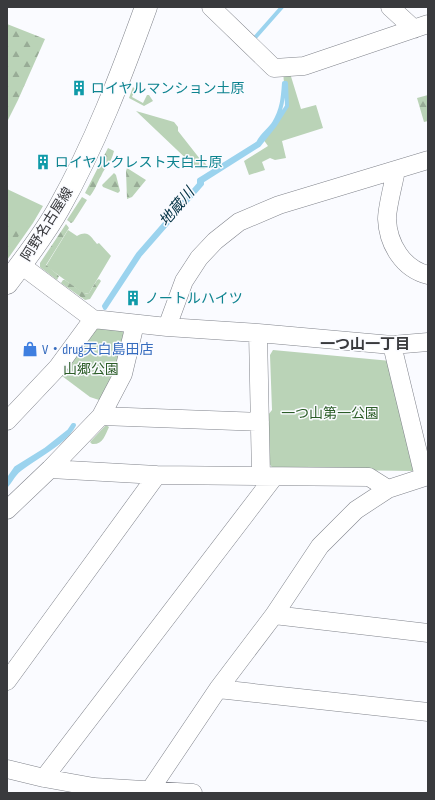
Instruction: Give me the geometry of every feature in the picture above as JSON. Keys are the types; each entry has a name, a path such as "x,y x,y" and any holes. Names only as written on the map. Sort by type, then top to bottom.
{"main road":[{"name":"阿野名古屋線","path":"7,283 56,213 86,158 120,78 146,7"}],"street":[{"path":"211,7 274,68 304,66 421,27"},
{"path":"390,7 421,27"},
{"path":"167,327 184,281 198,258 215,241 239,222 279,205 428,160"},
{"path":"396,170 387,218 390,241 402,259 419,273 428,274"},
{"path":"21,265 94,319 167,327 258,333 392,345 428,342"},
{"path":"7,421 57,368 94,319"},
{"path":"7,510 50,469 101,416 123,374 135,324"},
{"path":"44,778 268,477 260,422 258,333"},
{"path":"148,792 218,689 274,614 320,546 356,510 388,489 426,476 392,345"},
{"path":"101,416 260,422"},
{"path":"50,469 157,476 369,477 388,489"},
{"path":"7,681 157,476"},
{"path":"274,614 428,633"},
{"path":"218,689 428,712"},
{"path":"7,768 44,778 94,787 148,792 193,793"}],"green space":[{"path":"7,24 45,39 7,122"},
{"path":"289,70 301,109 316,105 323,128 282,141 286,158 275,160 270,158 262,162 265,170 249,175 244,161 268,146 263,139 275,125 287,106 286,83 284,83 283,71"},
{"path":"133,87 135,89 132,97 143,103 147,95 149,95 153,101 144,106 129,98"},
{"path":"428,95 428,121 424,122 417,98"},
{"path":"136,111 174,122 178,127 178,131 208,167 204,169 196,168"},
{"path":"108,148 114,151 113,155 90,196 85,193"},
{"path":"127,168 146,180 132,197 127,199 126,171"},
{"path":"114,173 116,175 120,191 118,193 103,187 102,185"},
{"path":"7,189 43,206 7,260 10,222 7,223"},
{"path":"82,197 87,200 71,223 67,220"},
{"path":"10,221 22,231 7,253 7,223"},
{"path":"66,224 69,228 46,265 59,276 57,280 40,267 40,263"},
{"path":"68,230 77,236 86,234 90,236 111,256 89,293 84,294 46,266"},
{"path":"99,279 101,281 90,299 85,300 61,283 65,280 85,294 89,293"},
{"name":"山郷公園","path":"96,326 121,329 125,335 115,374 102,401 90,397 58,373"},
{"name":"一つ山第一公園","path":"273,350 391,361 416,468 412,471 273,469 269,463 268,415 272,410 270,355"},
{"path":"106,425 109,427 103,439 99,443 92,444 90,442"}],"waterway":[{"name":"地蔵川","path":"252,41 282,7"},
{"name":"地蔵川","path":"284,83 286,83 287,106 275,125 259,145 202,181 202,184 140,255 105,308 104,306 138,254 199,184 199,180 258,143 272,126 277,118 283,99 284,83"},
{"name":"地蔵川","path":"7,481 16,468 45,450 69,431 74,425 64,438 17,472 7,485"}],"place":[{"name":"ロイヤルマンション土原","path":"79,88"},
{"name":"ロイヤルクレスト天白土原","path":"43,162"},
{"name":"ノートルハイツ","path":"133,298"},
{"name":"V・drug天白島田店","path":"30,349"}],"district":[{"name":"一つ山一丁目","path":"365,344"}]}
